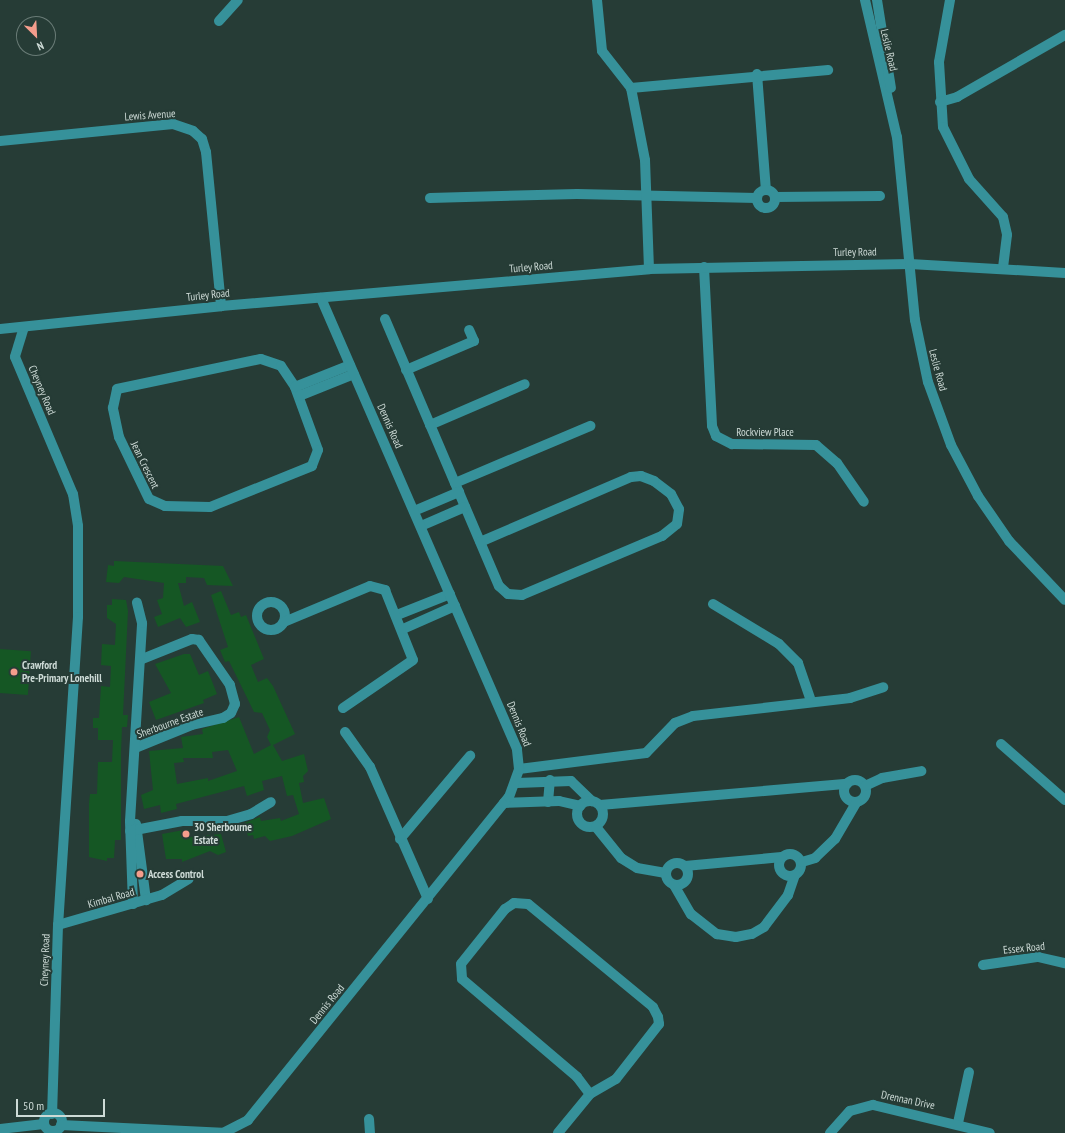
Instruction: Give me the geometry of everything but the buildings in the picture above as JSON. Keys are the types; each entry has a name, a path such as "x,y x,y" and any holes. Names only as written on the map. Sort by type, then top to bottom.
{"street":[{"path":"219,20 238,0"},
{"path":"597,0 602,51 631,88 643,140 648,196 649,269"},
{"name":"Leslie Road","path":"865,0 891,106"},
{"name":"Leslie Road","path":"877,0 920,352 951,445 978,496 1010,541 1065,600"},
{"path":"950,0 939,62 940,102 943,127 964,169 996,208 1006,226 1003,269"},
{"path":"940,102 957,97 1065,35"},
{"path":"631,88 757,74 828,70"},
{"path":"757,74 766,190 775,197 880,196"},
{"name":"Lewis Avenue","path":"0,141 173,124 193,131 202,139 206,152 221,306"},
{"path":"430,198 648,196 757,198 766,190"},
{"path":"757,198 759,205 765,208 772,206 775,197"},
{"name":"Turley Road","path":"0,329 221,306 649,269 910,264 1065,273"},
{"name":"Rockview Place","path":"704,267 712,426 716,436 732,444 816,445 838,462 864,502"},
{"name":"Dennis Road","path":"57,1130 222,1133 248,1120 428,899 504,803 517,783 519,769 518,749 321,298"},
{"path":"384,319 457,487 465,507 480,542 499,586 516,597 662,536 676,524 679,509 677,501 654,481 641,476 631,477 480,542"},
{"name":"Cheyney Road","path":"24,327 15,357 73,494 78,526 78,617 68,807 58,925 52,1114"},
{"path":"406,370 474,340 469,330"},
{"name":"Jean Crescent","path":"261,359 281,366 297,392 318,450 312,466 210,507 166,506 149,499 119,437 113,408 113,395 123,386 203,374 247,360 261,359"},
{"path":"297,392 352,369"},
{"path":"430,425 525,384"},
{"path":"414,510 457,487 590,426"},
{"path":"421,526 465,507"},
{"path":"284,622 370,586 385,590 413,654 410,666 343,708"},
{"path":"397,615 450,594"},
{"name":"Sherbourne Estate","path":"137,603 142,623 135,748 133,820 146,900"},
{"path":"713,604 767,636 798,663 812,701"},
{"path":"402,629 456,606"},
{"name":"Sherbourne Estate","path":"135,748 192,725 223,718 231,713 235,704 230,685 198,640 192,639 140,660"},
{"path":"519,769 646,753 675,723 693,716 812,701 850,698 883,687"},
{"path":"345,732 370,767 400,840 428,899"},
{"path":"1001,744 1065,800"},
{"path":"400,840 470,756"},
{"path":"865,786 882,778 921,771"},
{"path":"517,783 550,780 571,781 596,803 604,817 596,827 587,828 579,822 576,814 580,806"},
{"path":"548,802 550,780"},
{"path":"504,803 548,802 580,806 596,803 847,784 856,780 865,786"},
{"path":"847,784 846,798 856,803"},
{"path":"596,827 622,858 637,868 666,873 691,914 717,934 736,936 752,934 764,927 788,895 795,875 802,862 814,858 835,839 856,803 865,797 865,786"},
{"path":"134,831 182,821 227,821 272,802"},
{"name":"Sherbourne Estate","path":"133,904 134,831"},
{"path":"666,873 675,863 685,866 782,857 792,853 802,862"},
{"path":"782,857 781,871 795,875"},
{"path":"674,885 687,880 685,866"},
{"name":"Kimbal Road","path":"58,925 133,904 172,891 189,879"},
{"path":"558,1133 590,1094 616,1079 659,1024 657,1012 528,904 514,903 505,909 461,964 462,979 577,1077 590,1094"},
{"name":"Essex Road","path":"983,965 1038,957 1065,963"},
{"path":"958,1123 970,1072"},
{"name":"Drennan Drive","path":"830,1133 844,1115 865,1106 958,1123 990,1133"},
{"path":"0,1129 44,1124 57,1130 58,1116 52,1114 46,1117 44,1124"},
{"path":"369,1118 370,1133"}],"place":[{"name":"Crawford Pre-Primary Lonehill","path":"14,672"},
{"name":"30 Sherbourne Estate","path":"186,834"},
{"name":"Access Control","path":"140,874"}]}
